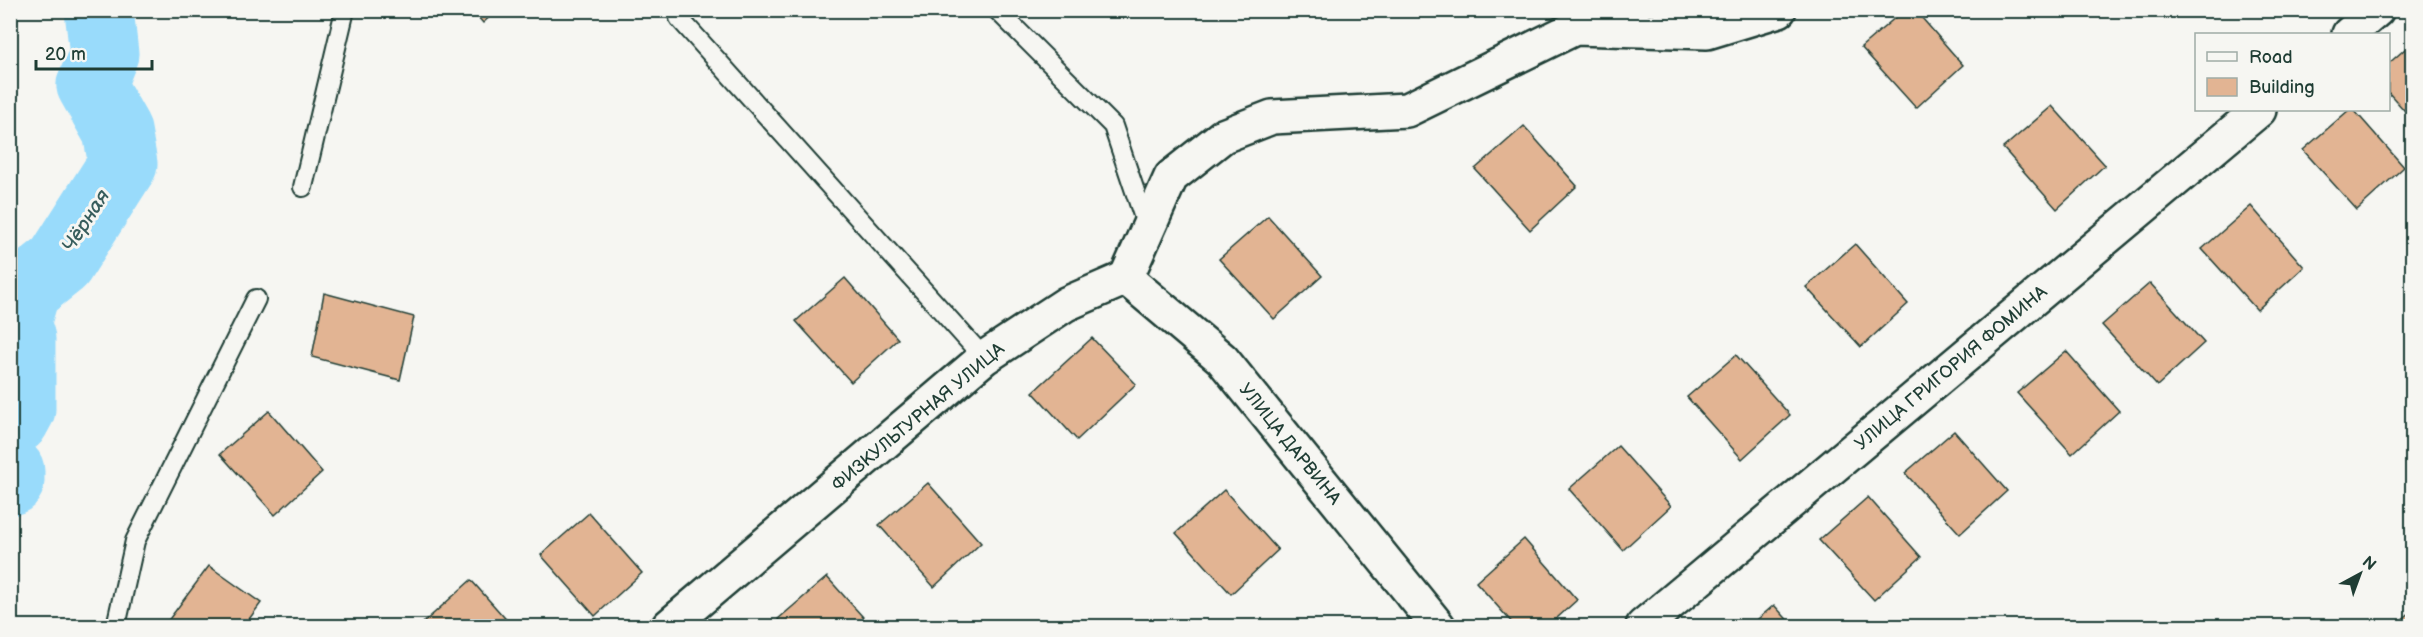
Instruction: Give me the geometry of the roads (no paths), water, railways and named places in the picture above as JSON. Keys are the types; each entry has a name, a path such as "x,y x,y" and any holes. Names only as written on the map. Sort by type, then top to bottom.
{"street":[{"path":"1126,278 1171,177 1223,136 1272,117 1407,110 1575,28 1707,32 1779,10"},
{"path":"2350,33 2377,10"},
{"name":"УЛИЦА ГРИГОРИЯ ФОМИНА","path":"1643,627 2258,111"},
{"name":"ФИЗКУЛЬТУРНАЯ УЛИЦА","path":"669,627 984,358 1066,304 1126,278"},
{"name":"УЛИЦА ДАРВИНА","path":"1126,278 1222,359 1438,627"}],"lane":[{"path":"303,187 345,10"},
{"path":"997,10 1113,126 1148,228"},
{"path":"679,18 984,358"},
{"path":"116,627 135,541 256,299"}],"waterway":[{"name":"Чёрная","path":"10,422 15,420 21,409 21,339 16,323 26,290 60,263 123,164 117,131 91,85 104,54 99,10"},
{"name":"Чёрная","path":"10,471 10,481"}]}
